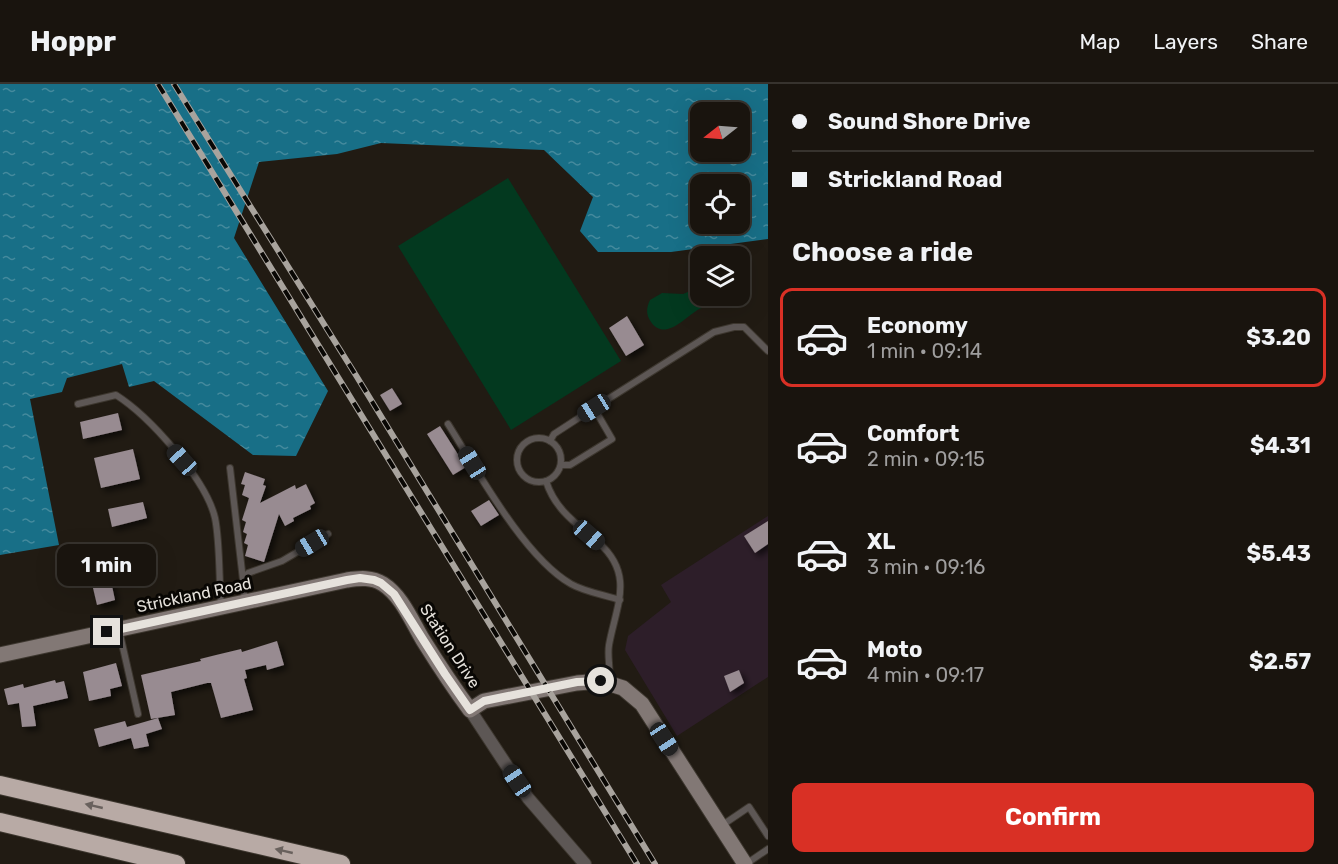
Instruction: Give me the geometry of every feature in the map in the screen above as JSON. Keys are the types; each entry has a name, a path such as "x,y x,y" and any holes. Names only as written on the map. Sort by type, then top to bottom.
{"highway":[{"path":"0,785 341,864"},
{"path":"0,822 176,864"}],"main road":[{"name":"Strickland Road","path":"0,655 360,578"},
{"name":"Station Drive","path":"360,578 381,583 394,594 470,710"},
{"path":"470,710 484,701 577,682 609,682 628,691 642,704 745,864"}],"street":[{"name":"Station Drive","path":"470,710 528,798 585,864"}],"lane":[{"path":"550,441 554,434 714,332 744,327 768,351"},
{"path":"78,404 116,395 132,405 196,476 209,499 215,520 221,608"},
{"path":"561,465 570,465 612,439 594,408"},
{"path":"448,424 522,537 553,572 574,586 620,600"},
{"path":"541,438 550,441 558,448 561,465 558,473 546,481 534,482 523,475 518,456 525,443 541,438"},
{"path":"230,468 245,603"},
{"path":"546,481 551,495 564,514 601,545 610,556 620,581 620,600 608,652 611,669 609,682"},
{"path":"243,581 248,573 282,561 328,534"},
{"path":"119,630 138,714"},
{"path":"721,826 749,807 768,836"},
{"path":"745,864 768,849"}],"shaded area":[{"path":"768,516 768,677 677,736 625,650 628,636 671,602 661,585"}],"green space":[{"path":"508,178 621,361 511,430 398,246"},
{"path":"690,291 690,306 708,306 698,310 674,327 662,329 656,327 648,317 650,300 662,293 683,294"}],"water":[{"path":"0,84 768,84 768,239 716,246 690,246 690,249 671,252 598,252 580,231 593,197 544,150 381,143 337,154 259,162 234,238 328,391 296,456 253,455 154,381 129,387 122,364 67,378 62,392 30,399 59,545 0,555"}],"building":[{"path":"627,316 644,345 626,356 609,328"},
{"path":"392,388 402,404 390,411 380,395"},
{"path":"118,413 122,430 83,439 80,422"},
{"path":"440,426 466,467 453,475 427,434"},
{"path":"133,449 140,479 101,488 94,458"},
{"path":"245,472 265,479 263,485 266,486 260,503 295,485 296,489 306,484 315,503 310,506 311,509 293,518 294,521 285,526 279,514 264,562 245,556 248,545 244,543 247,534 243,532 246,522 242,520 249,498 242,495 245,485 241,484"},
{"path":"489,500 499,515 481,526 471,511"},
{"path":"143,502 147,518 112,527 108,509"},
{"path":"768,521 768,544 755,553 744,536"},
{"path":"108,567 115,600 97,605 89,571"},
{"path":"277,641 284,665 267,670 266,665 245,670 247,678 244,679 253,710 221,718 211,683 207,683 171,692 175,715 151,719 141,675 241,649 242,652"},
{"path":"116,663 122,686 110,689 111,696 89,701 83,672"},
{"path":"739,670 744,683 730,692 724,676"},
{"path":"55,680 56,683 64,681 68,698 33,706 36,726 22,727 19,703 8,705 4,689 23,684 24,688"},
{"path":"158,718 162,729 146,734 149,746 134,749 131,738 99,747 94,729 125,721 127,727"}],"railway":[{"path":"158,84 637,864"},
{"path":"174,84 357,377 655,864"}],"route":[{"path":"107,632 360,578 381,583 394,594 470,710 484,701 577,682 601,681"}]}
